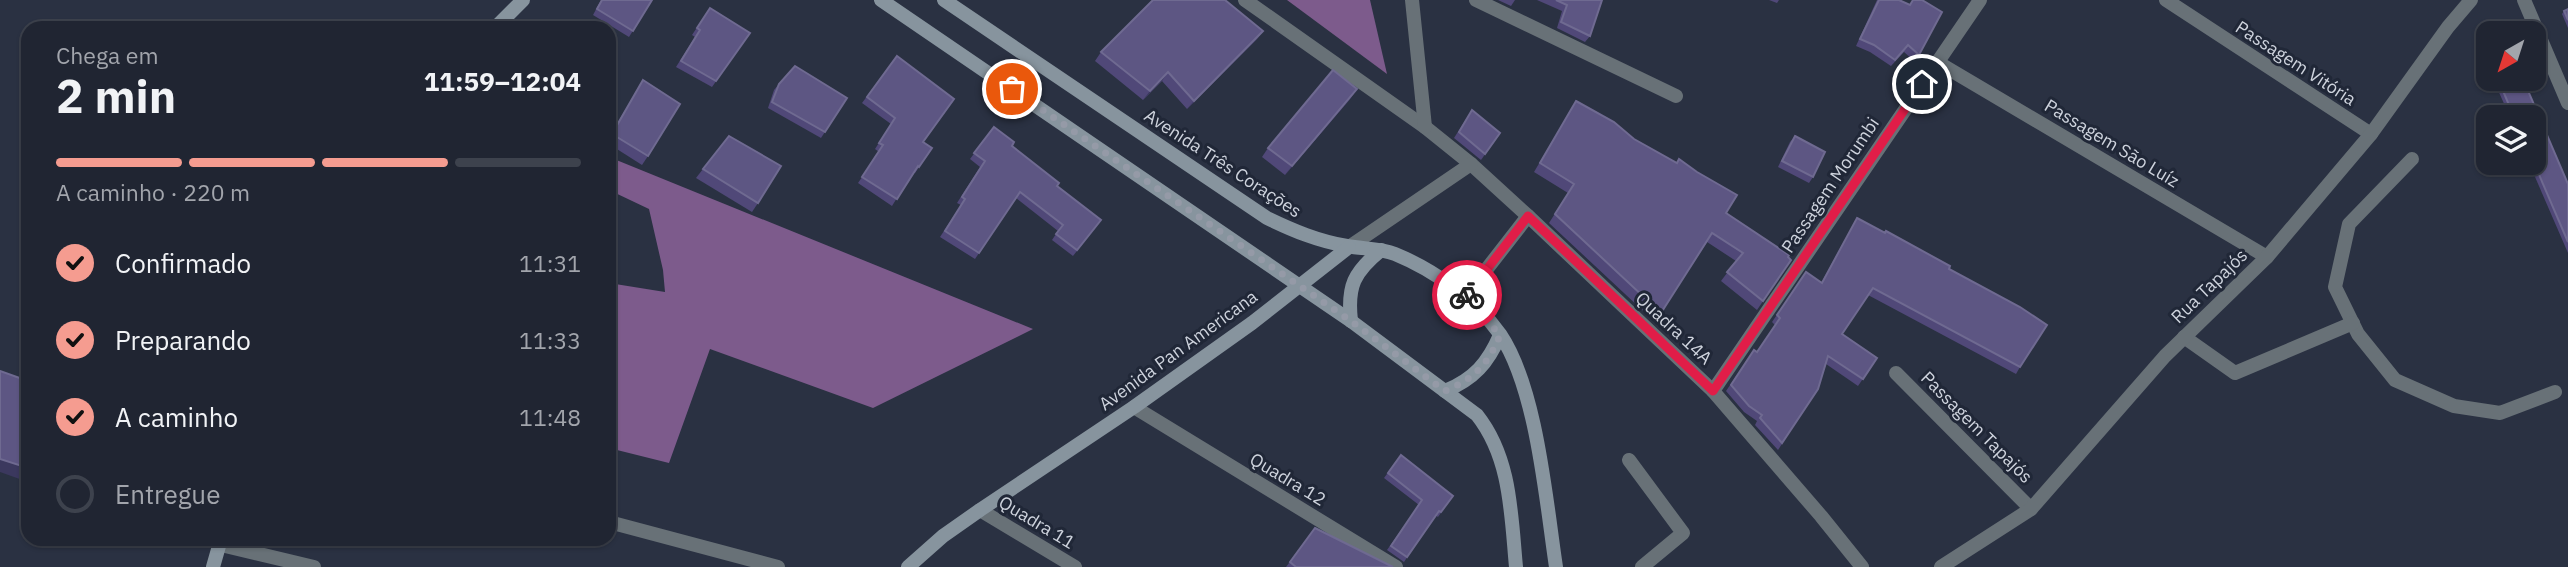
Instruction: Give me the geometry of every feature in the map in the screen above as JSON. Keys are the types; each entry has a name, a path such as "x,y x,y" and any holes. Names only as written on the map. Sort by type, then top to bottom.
{"street":[{"path":"502,21 523,0"},
{"path":"881,0 1351,321 1477,415 1489,430 1499,453 1509,491 1516,567"},
{"name":"Avenida Três Corações","path":"944,0 1267,218 1301,235 1349,247 1381,250 1420,265 1465,297 1500,335 1513,360 1528,403 1556,567"},
{"name":"Quadra 14A","path":"1245,0 1425,127 1528,216 1713,391 1862,567"},
{"path":"1412,0 1425,127"},
{"path":"1476,0 1676,96"},
{"name":"Passagem Morumbi","path":"1713,391 1980,0"},
{"name":"Passagem Vitória","path":"2166,0 2371,134"},
{"name":"Rua Tapajós","path":"1941,567 2031,509 2184,337 2267,257 2371,134 2448,27 2471,0"},
{"path":"2524,0 2568,103"},
{"name":"Passagem São Luíz","path":"1937,62 2267,257"},
{"path":"2412,159 2349,225 2336,287 2358,334 2395,380 2454,406 2500,414 2555,392"},
{"name":"Avenida Pan Americana","path":"908,567 943,536 1134,407 1252,323 1349,247 1471,164"},
{"path":"1465,297 1528,216"},
{"path":"1351,321 1348,301 1353,282 1363,265 1381,250"},
{"path":"2184,337 2235,373 2353,323"},
{"path":"1445,391 1464,383 1480,370 1492,354 1500,335"},
{"name":"Passagem Tapajós","path":"1896,373 2031,509"},
{"name":"Quadra 12","path":"1134,407 1396,567"},
{"path":"1629,460 1683,533 1642,567"},
{"name":"Quadra 11","path":"980,510 1075,567"},
{"path":"616,524 778,567"},
{"path":"214,567 220,546"},
{"path":"236,546 314,567"}],"shaded area":[{"path":"1287,0 1370,0 1387,74"},
{"path":"616,160 1033,329 873,408 710,349 669,463 616,450 616,284 665,292 663,270 649,209 616,193"}],"building":[{"path":"602,0 652,0 633,31 597,9"},
{"path":"1153,0 1225,0 1263,31 1194,101 1168,72 1150,91 1101,52"},
{"path":"1556,0 1602,0 1590,36 1561,22 1567,5"},
{"path":"1879,0 1899,0 1910,5 1913,0 1922,0 1942,12 1919,55 1908,45 1895,60 1860,39"},
{"path":"710,8 750,33 716,81 681,61"},
{"path":"897,56 954,99 923,142 932,148 897,199 862,177 883,145 879,143 895,118 867,97"},
{"path":"795,66 847,98 825,132 772,102 779,84"},
{"path":"1333,70 1357,89 1292,166 1268,148"},
{"path":"643,80 680,104 648,156 616,136 616,127"},
{"path":"2503,91 2528,91 2534,105 2509,105"},
{"path":"1576,101 1614,122 1634,139 1677,163 1679,159 1737,195 1726,213 1789,255 1791,260 1763,301 1727,272 1743,253 1712,233 1661,313 1555,214 1574,184 1540,163"},
{"path":"1472,110 1500,133 1485,154 1459,132"},
{"path":"994,127 1014,142 1012,146 1059,183 1057,186 1101,220 1077,250 1056,234 1063,225 1020,192 979,253 945,231 965,199 962,197 985,161 974,153"},
{"path":"2546,133 2568,184 2568,242 2539,175 2546,175"},
{"path":"729,136 781,166 758,203 703,169"},
{"path":"1795,136 1825,152 1813,177 1782,161"},
{"path":"1857,218 1950,266 1949,269 2020,307 2047,325 2020,367 1873,288 1842,334 1877,358 1863,379 1828,356 1818,389 1782,443 1760,418 1762,415 1749,406 1731,385 1780,318 1777,315 1806,272 1822,283"},
{"path":"0,371 21,378 21,466 0,459"},
{"path":"1401,455 1453,496 1441,512 1439,511 1407,557 1391,546 1422,500 1388,473"},
{"path":"1315,528 1393,567 1296,567 1290,562"}],"way so far":[{"path":"1012,89 1351,321 1445,391 1464,383 1480,370 1492,354 1500,335 1465,297 1467,295"}],"route":[{"path":"1467,295 1528,216 1713,391 1922,84"}]}
